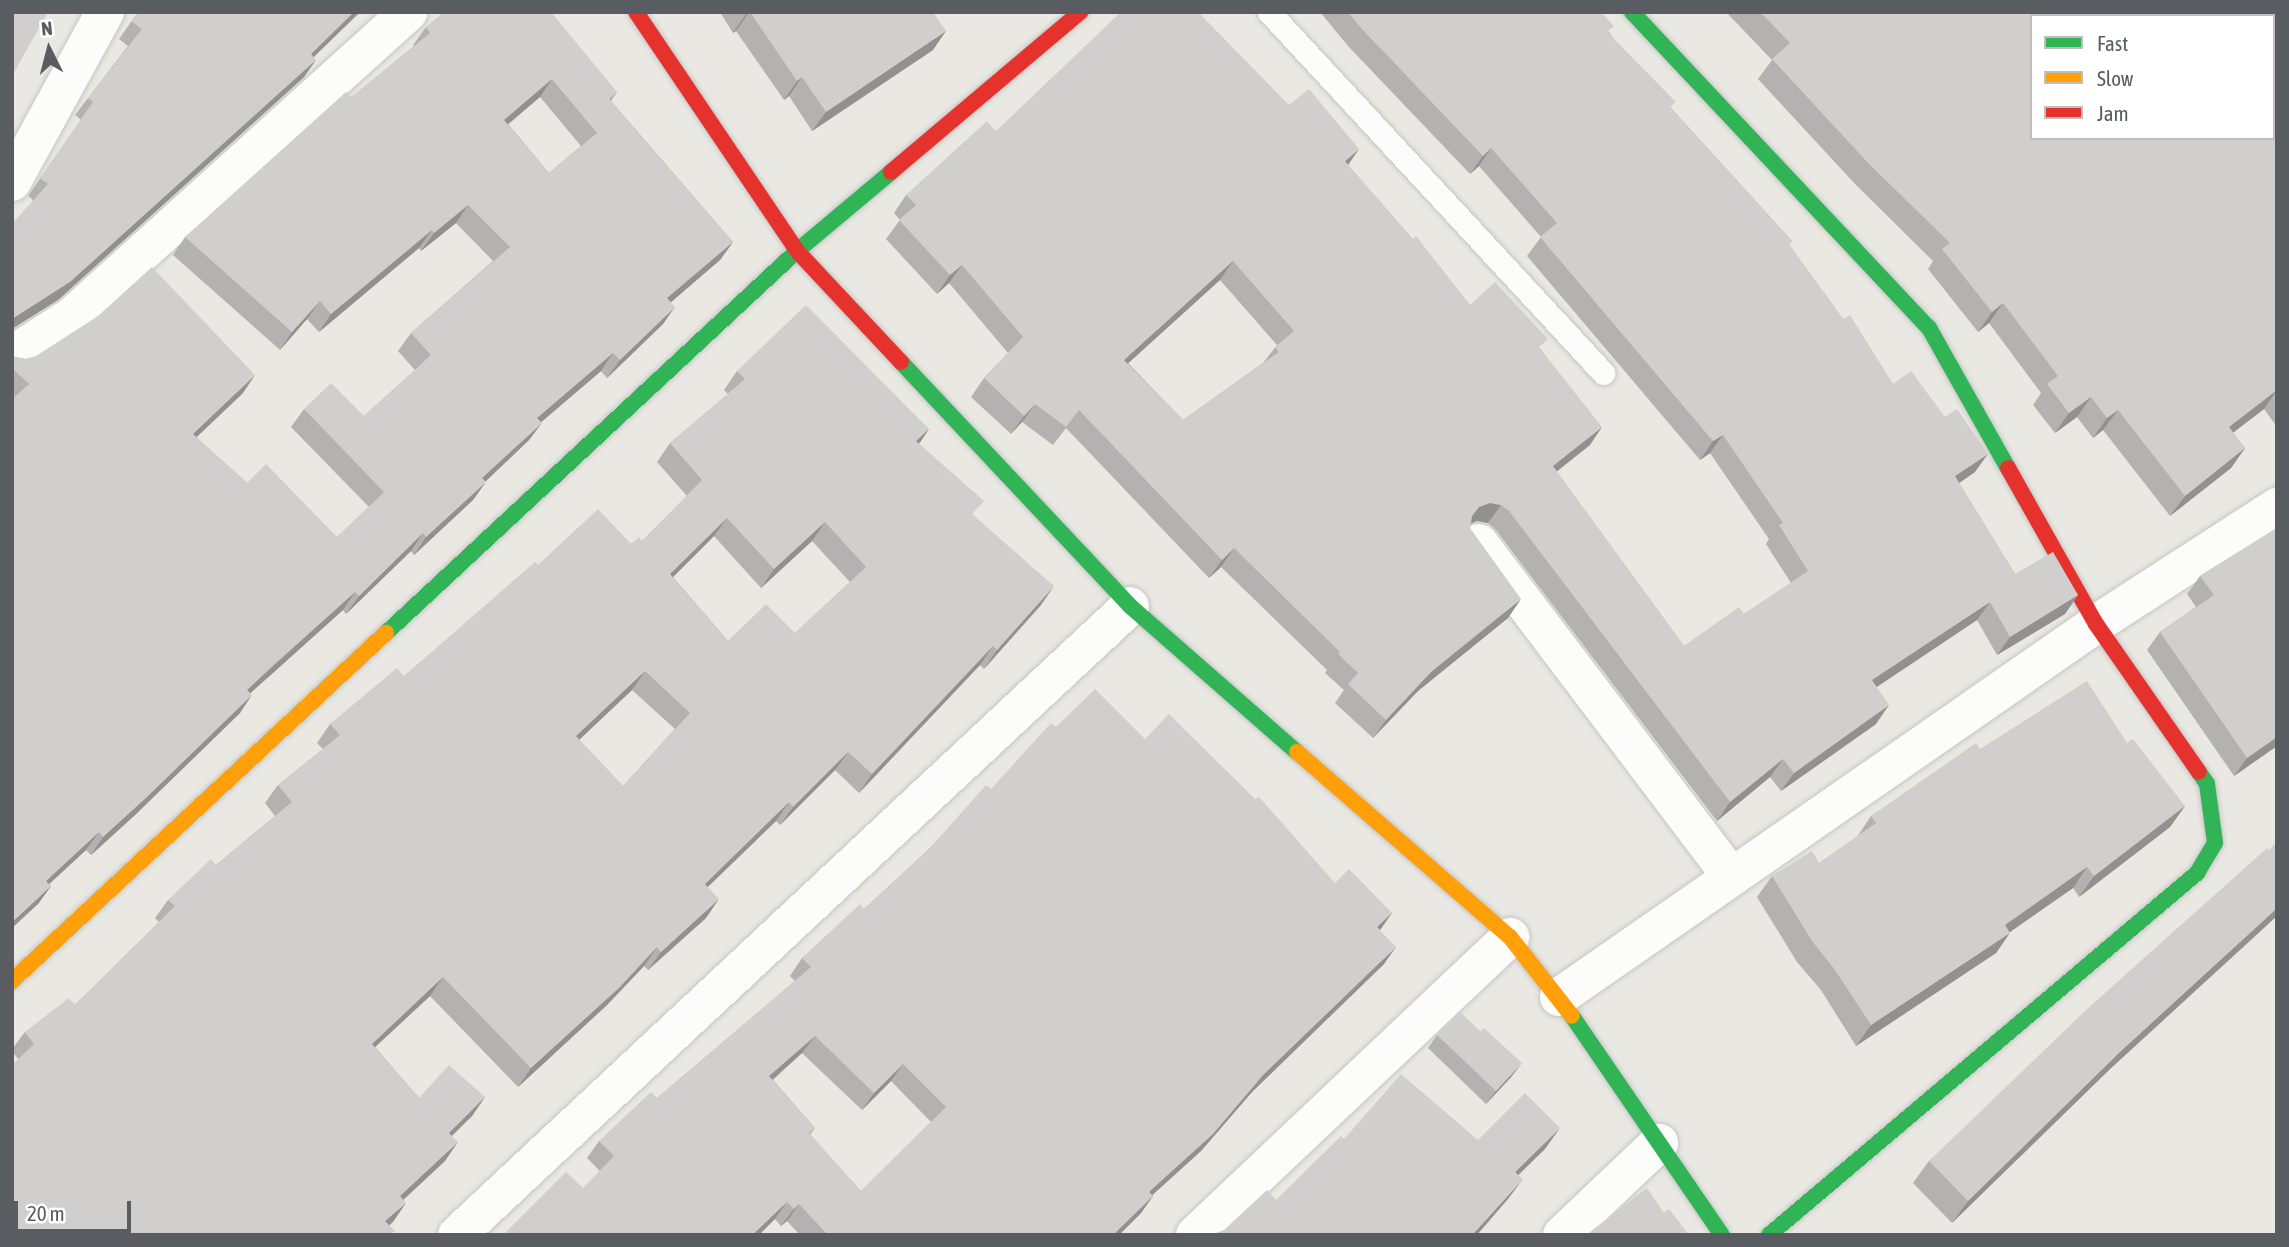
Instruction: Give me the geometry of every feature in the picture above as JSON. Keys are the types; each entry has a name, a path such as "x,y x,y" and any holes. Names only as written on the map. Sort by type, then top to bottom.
{"street":[{"path":"12,182 105,12"},
{"path":"12,355 71,317 409,12"},
{"path":"636,12 797,251 1130,606 1510,937 1559,997 1722,1235"},
{"path":"12,981 797,251 1080,12"},
{"path":"1632,12 1929,328 2096,624 2207,784 2215,843 2197,873 1769,1235"},
{"path":"1559,997 2096,624 2277,507"},
{"path":"1479,543 1732,877"},
{"path":"457,1235 1130,606"},
{"path":"1195,1235 1510,937"},
{"path":"1562,1235 1659,1143"}],"lane":[{"path":"1269,12 1603,373"}],"building":[{"path":"12,12 48,12 12,76"},
{"path":"138,12 354,12 311,54 316,60 70,282 12,319 12,224 48,184 40,178 93,102 88,98 142,29 131,21"},
{"path":"444,12 551,12 617,92 609,99 733,242 667,298 675,307 620,360 613,353 537,418 542,423 482,478 486,482 426,537 423,533 359,596 355,592 269,669 247,690 252,695 103,837 99,832 46,881 51,886 12,922 12,399 29,384 12,368 12,354 25,359 36,356 98,316 152,267 255,375 193,434 247,483 266,464 337,537 384,492 304,409 331,383 364,416 431,355 411,333 510,247 468,205 434,233 432,230 331,314 320,301 292,332 185,237 346,92 351,97 430,33 426,27","holes":["552,79 597,133 549,173 504,120"]},
{"path":"750,12 933,12 946,31 826,112 802,77 797,81"},
{"path":"1121,12 1198,12 1289,105 1309,89 1359,149 1345,161 1412,239 1416,236 1470,305 1495,282 1548,339 1539,347 1602,427 1553,466 1684,646 1739,607 1744,614 1808,571 1779,525 1783,523 1723,435 1713,441 1540,237 1557,223 1491,148 1483,156 1348,12 1601,12 1614,26 1607,32 1676,102 1670,107 1792,241 1789,244 1843,319 1850,315 1893,384 1911,371 1945,417 1957,409 1988,454 1955,476 2015,574 2053,552 2078,595 2010,637 1990,602 1872,680 1889,705 1794,773 1783,759 1730,802 1509,511 1501,505 1490,503 1479,507 1472,516 1470,528 1521,599 1431,672 1386,720 1348,684 1358,673 1338,654 1340,652 1234,548 1222,560 1079,410 1066,427 1035,404 1024,416 984,378 1023,337 962,265 950,275 899,220 916,205 906,195 987,121 996,131","holes":["1233,261 1294,331 1275,347 1279,352 1183,420 1124,360"]},
{"path":"1760,12 2152,12 2153,14 2030,14 2030,140 2275,140 2275,134 2277,136 2277,390 2229,427 2245,448 2185,496 2118,410 2107,418 2091,397 2069,413 2047,384 2058,376 2003,303 1992,312 1942,249 1950,243 1869,164 1772,59 1790,43"},
{"path":"806,305 929,429 916,441 984,501 972,514 1054,586 997,650 993,646 872,774 848,752 793,807 789,802 705,884 719,899 661,952 657,947 620,987 531,1068 443,977 372,1044 419,1098 449,1065 485,1097 449,1133 458,1142 400,1196 406,1203 385,1221 395,1231 390,1235 12,1235 12,1065 34,1044 25,1032 69,998 75,1005 175,906 168,900 211,859 216,865 292,802 278,785 340,735 330,724 397,668 404,676 535,562 538,565 598,509 631,544 639,537 642,541 702,480 670,443 745,379 737,371","holes":["727,518 774,569 825,522 866,567 795,633 766,604 728,641 670,574","645,671 690,713 623,786 576,736"]},
{"path":"2277,528 2277,737 2247,758 2160,632 2214,595 2200,576"},
{"path":"2087,681 2127,743 2133,739 2185,806 2094,876 2087,867 2005,925 2010,933 1871,1025 1835,970 1812,941 1772,876 1812,851 1819,863 1876,823 1871,816 1976,743 1980,749"},
{"path":"1095,689 1145,739 1169,714 1255,799 1259,797 1335,883 1349,869 1392,913 1377,927 1396,947 1264,1074 1213,1134 1149,1192 1153,1196 1113,1235 828,1235 799,1204 794,1209 787,1202 752,1235 503,1235 566,1172 583,1188 614,1156 599,1141 651,1092 657,1098 811,967 802,958 860,904 864,909 929,849 986,785 991,789 1051,723 1056,727","holes":["815,1036 874,1093 903,1064 946,1107 861,1191 809,1133 815,1128 769,1076"]},
{"path":"2277,842 2277,908 2123,1049 1968,1201 1929,1161 2086,1010"},
{"path":"1459,1011 1480,1031 1484,1028 1522,1063 1496,1091 1437,1035"},
{"path":"1401,1074 1478,1140 1525,1093 1560,1128 1515,1172 1523,1179 1472,1235 1211,1235 1224,1230 1267,1190 1276,1200 1341,1136 1344,1139"},
{"path":"1647,1188 1664,1213 1669,1209 1689,1235 1586,1235"}],"traffic: fast":[{"path":"1632,12 1929,328 2008,468"},
{"path":"386,633 797,251 891,172"},
{"path":"901,362 1130,606 1297,752"},
{"path":"1769,1235 2197,873 2215,843 2207,784 2199,772"},
{"path":"1572,1016 1722,1235"}],"traffic: slow":[{"path":"12,981 386,633"},
{"path":"1297,752 1510,937 1572,1016"}],"traffic: jam":[{"path":"636,12 797,251 901,362"},
{"path":"891,172 1080,12"},
{"path":"2008,468 2096,624 2199,772"}]}
